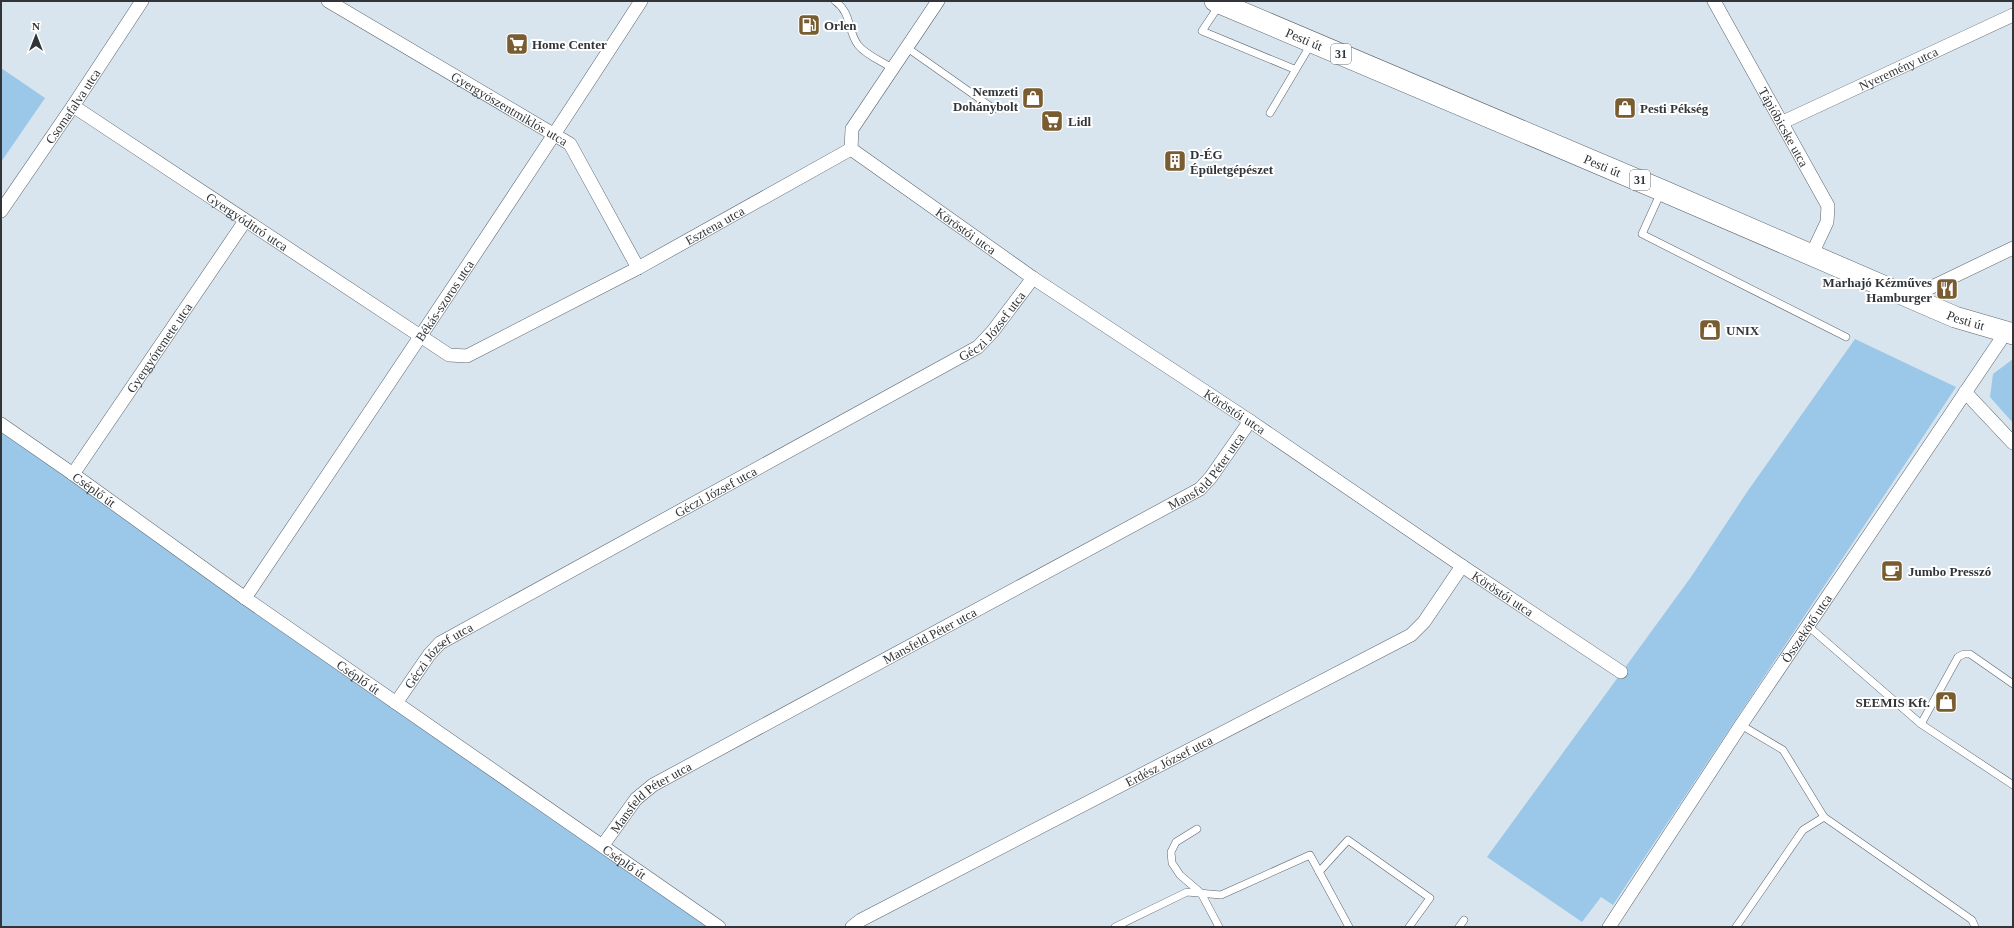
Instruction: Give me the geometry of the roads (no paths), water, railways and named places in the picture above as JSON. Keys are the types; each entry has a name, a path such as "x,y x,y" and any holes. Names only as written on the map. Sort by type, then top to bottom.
{"main road":[{"name":"Pesti út","path":"1218,2 1662,190 1909,298 1955,317 2010,333"}],"street":[{"name":"Csomafalva utca","path":"1,210 73,106 142,1"},
{"name":"Gyergyószentmiklós utca","path":"328,1 556,134 570,144 638,268"},
{"name":"Békás-szoros utca","path":"245,598 556,134 641,1"},
{"path":"851,149 852,129 938,1"},
{"name":"Tápióbicske utca","path":"1714,1 1783,122 1828,206 1827,222 1811,256"},
{"name":"Nyeremény utca","path":"1783,122 2013,14"},
{"name":"Gyergyóditró utca","path":"73,106 245,221 422,336"},
{"name":"Esztena utca","path":"422,336 448,355 466,356 638,268 851,149"},
{"name":"Köröstói utca","path":"851,149 1034,278 1250,421 1462,566 1621,672"},
{"name":"Gyergyóremete utca","path":"73,474 245,221"},
{"path":"1909,298 2013,248"},
{"name":"Géczi József utca","path":"396,703 429,654 440,643 978,346 993,331 1034,278"},
{"name":"Összekötő utca","path":"1610,927 1741,725 1965,392 2010,333"},
{"path":"1965,392 2013,443"},
{"name":"Mansfeld Péter utca","path":"603,845 636,799 653,785 1200,489 1211,477 1250,421"},
{"name":"Cséplő út","path":"1,424 245,598 603,845 719,927"},
{"name":"Erdész József utca","path":"852,927 868,916 1411,635 1424,622 1462,566"}],"lane":[{"path":"835,1 844,4 858,45 892,68"},
{"path":"1218,2 1202,31 1294,69"},
{"path":"1270,113 1294,69 1313,42"},
{"path":"906,47 994,110"},
{"path":"1662,190 1642,234 1846,337"},
{"path":"1808,626 1921,724 2013,785"},
{"path":"1921,724 1958,657 1964,654 1970,654 2013,684"},
{"path":"1741,725 1783,750 1824,817 1972,920 1975,927"},
{"path":"1736,927 1803,830 1824,817"},
{"path":"1197,829 1176,842 1172,852 1172,863 1180,875 1201,893 1219,927"},
{"path":"1319,872 1348,840 1430,898 1409,927"},
{"path":"1115,927 1187,892 1221,895 1310,855 1349,927"},
{"path":"1459,927 1464,920"}],"place":[{"name":"Orlen","path":"809,25"},
{"name":"Home Center","path":"517,44"},
{"name":"Nemzeti Dohánybolt","path":"1033,98"},
{"name":"Pesti Pékség","path":"1625,108"},
{"name":"Lidl","path":"1052,121"},
{"name":"D-ÉG Épületgépészet","path":"1175,161"},
{"name":"Marhajó Kézműves Hamburger","path":"1947,289"},
{"name":"UNIX","path":"1710,330"},
{"name":"Jumbo Presszó","path":"1892,571"},
{"name":"SEEMIS Kft.","path":"1946,702"}]}
